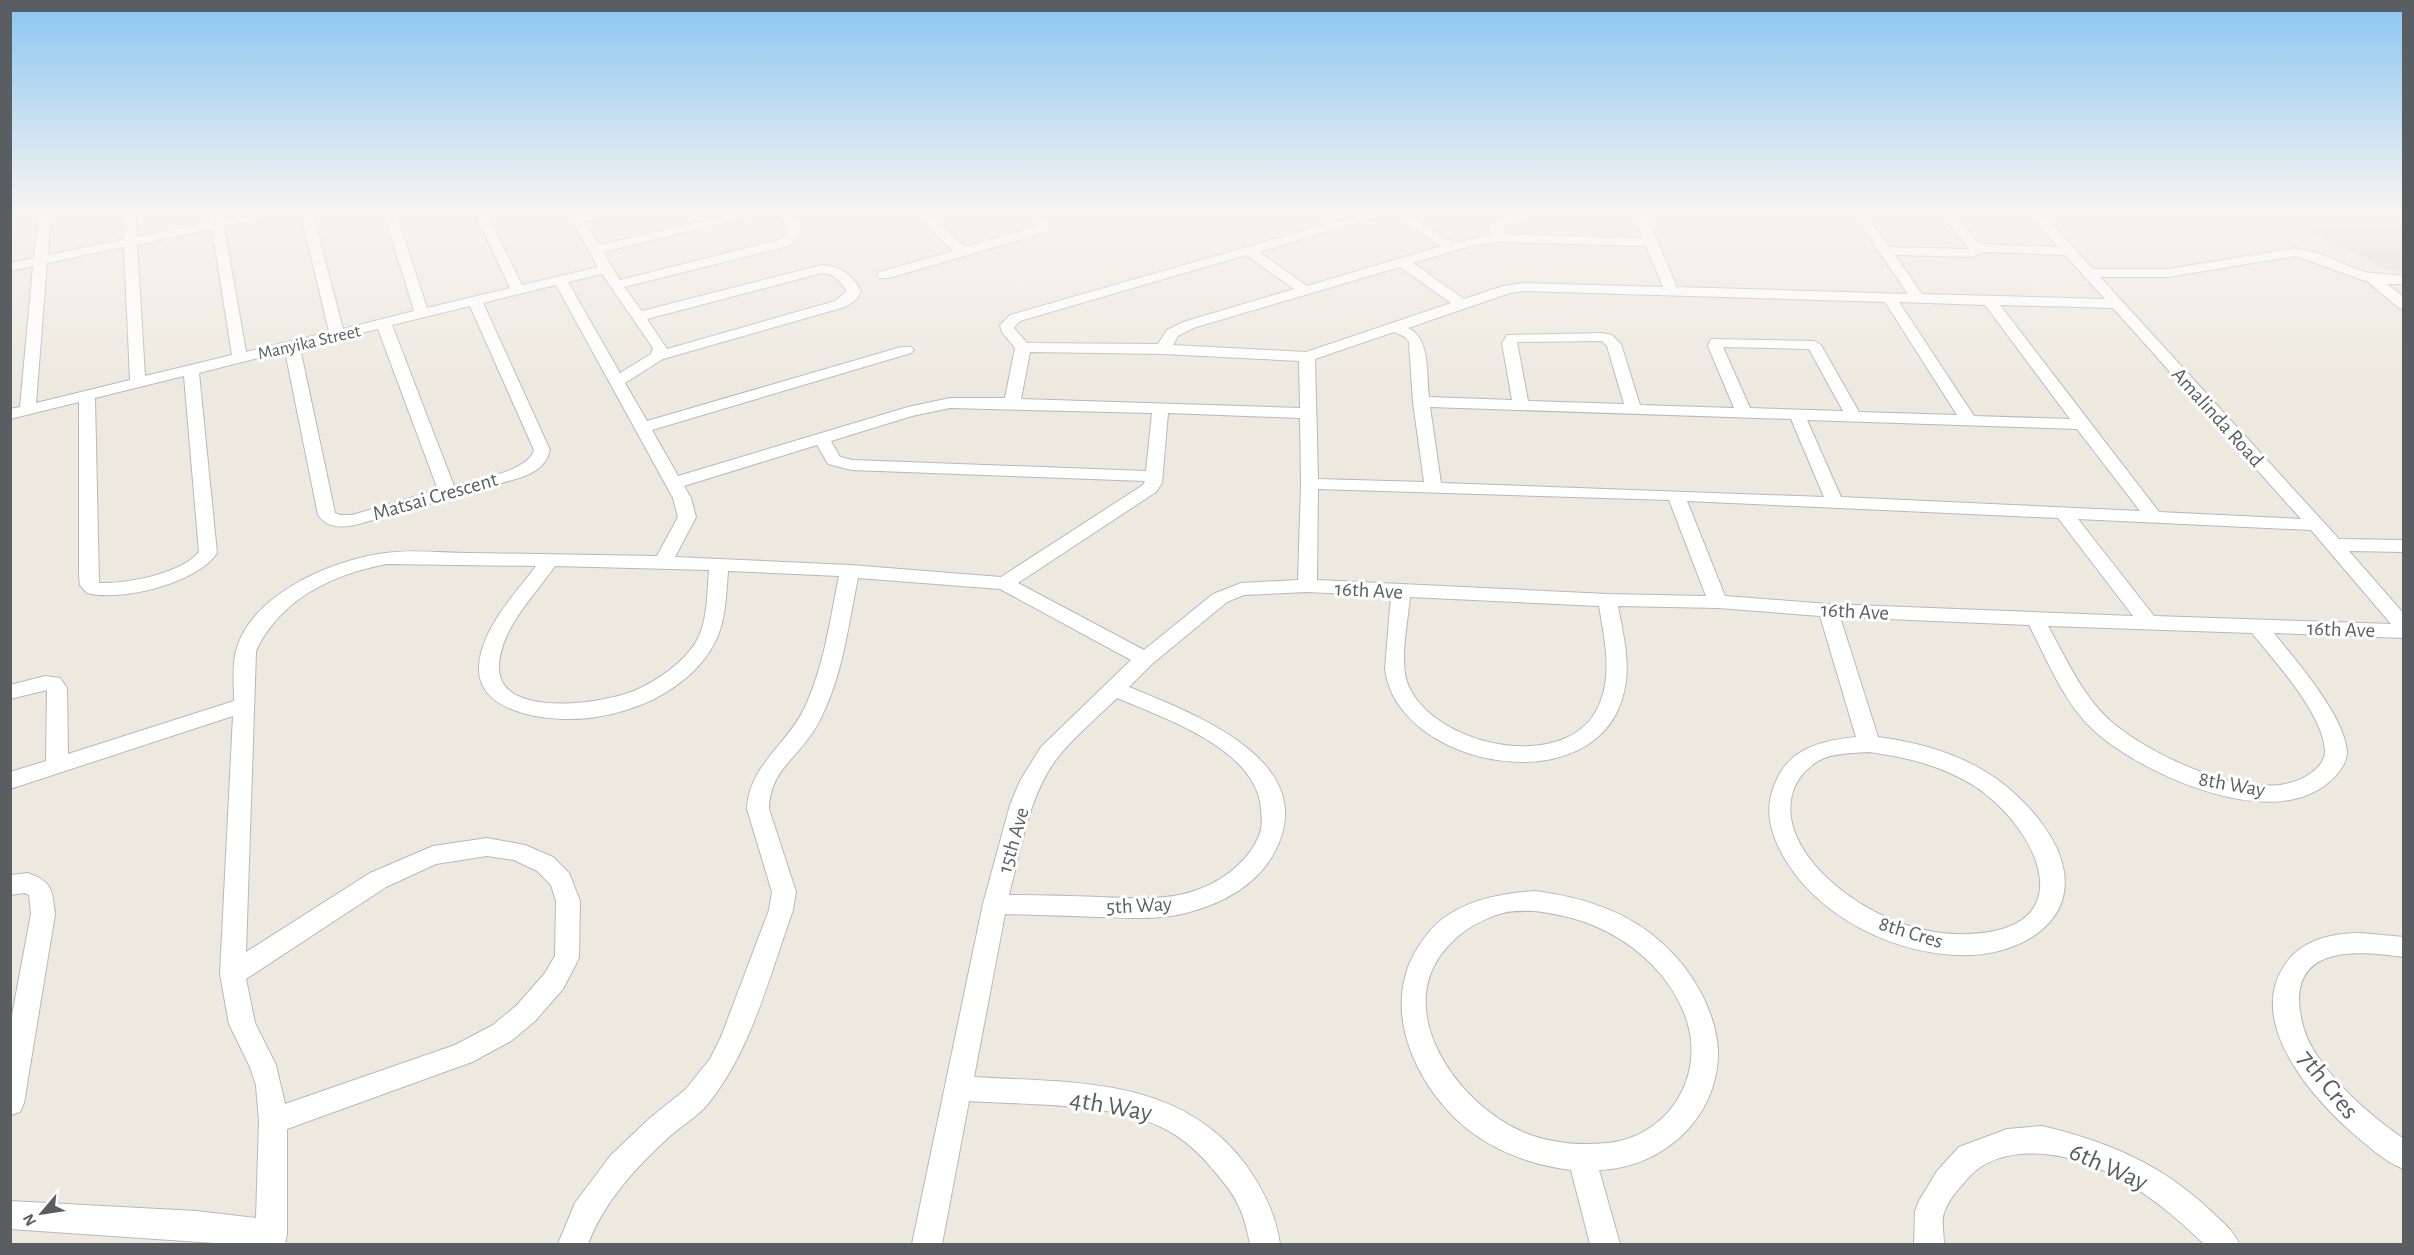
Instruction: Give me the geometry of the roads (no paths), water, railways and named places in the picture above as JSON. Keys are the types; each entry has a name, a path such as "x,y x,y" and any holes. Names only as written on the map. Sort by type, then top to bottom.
{"street":[{"path":"28,410 39,269"},
{"path":"131,269 138,383"},
{"path":"225,269 240,358"},
{"path":"321,269 338,335"},
{"path":"407,269 422,315"},
{"path":"507,269 518,291"},
{"path":"606,269 660,348 658,356"},
{"name":"Manyika Street","path":"10,414 606,269"},
{"path":"616,285 681,269"},
{"path":"617,381 658,356 840,304 852,296 854,291 850,283 839,272 822,269 637,317"},
{"path":"884,275 907,269"},
{"path":"1190,269 1015,318 1006,325 1007,329 1023,347 1163,349 1307,357 1515,287 2116,304"},
{"path":"1273,269 1304,290"},
{"path":"1163,349 1172,333 1178,329 1376,269"},
{"path":"1412,269 1462,304"},
{"path":"1663,269 1672,291"},
{"path":"1898,269 1917,297"},
{"name":"Amalinda Road","path":"2084,269 2334,544 2403,629"},
{"path":"2088,273 2168,273 2195,269"},
{"path":"2340,269 2374,280 2403,280"},
{"path":"560,280 682,498 687,517 663,562"},
{"path":"2374,280 2403,305"},
{"path":"1888,296 1968,421"},
{"name":"Matsai Crescent","path":"292,346 327,515 336,521 353,520 524,470 542,458 542,450 475,301"},
{"path":"1990,301 2153,516"},
{"path":"384,324 448,493"},
{"path":"1395,327 1410,334 1416,342 1421,402 1433,488"},
{"path":"1521,407 1509,343 1512,338 1602,337 1614,344 1634,410"},
{"path":"1744,412 1715,346 1716,342 1814,345 1854,417"},
{"path":"1012,403 1023,347"},
{"path":"642,428 906,350"},
{"path":"1306,586 1310,484 1307,357"},
{"path":"87,395 89,585 94,589 119,589 184,572 198,565 208,553 191,371"},
{"path":"1421,402 2082,424"},
{"path":"674,483 939,404 1012,403 1309,413"},
{"path":"1004,583 1143,493 1153,483 1161,407"},
{"path":"1797,414 1835,503"},
{"path":"821,438 834,460 852,465 1154,476"},
{"path":"1310,484 1676,495 2315,525"},
{"path":"1676,495 1718,602"},
{"path":"2065,515 2149,623"},
{"path":"2334,544 2403,546"},
{"path":"10,1215 196,1226 271,1240 273,1121 269,1085 263,1065 242,1024 233,974 246,651 252,634 266,615 291,596 327,574 350,565 387,558 550,560 719,564 1004,583 1145,659"},
{"path":"550,560 493,646 489,669 492,684 510,701 539,711 576,713 615,706 651,691 682,671 702,647 712,624 719,564"},
{"path":"573,1245 585,1214 621,1165 660,1127 696,1098 719,1068 732,1039 781,910 784,892 758,809 757,794 768,772 808,722 821,694 850,571"},
{"name":"16th Ave","path":"1306,586 1607,600 1718,602 1828,610 2035,619 2258,627 2403,629"},
{"name":"15th Ave","path":"927,1245 995,904 1022,805 1031,781 1049,753 1114,689 1145,659 1220,597 1241,589 1306,586"},
{"path":"1401,591 1395,671 1400,689 1416,713 1437,730 1479,749 1511,754 1542,755 1564,749 1590,734 1599,725 1611,703 1618,664 1607,600"},
{"path":"1828,610 1869,744"},
{"name":"8th Way","path":"2035,619 2083,705 2104,729 2134,751 2169,770 2208,784 2247,792 2282,792 2310,785 2328,772 2336,753 2332,732 2318,708 2258,627"},
{"path":"10,692 45,682 57,688 57,765"},
{"name":"5th Way","path":"995,904 1144,909 1177,905 1208,895 1240,878 1260,860 1274,828 1271,792 1259,771 1242,752 1210,732 1114,689"},
{"path":"10,781 244,705"},
{"name":"8th Cres","path":"1869,744 1902,747 1936,757 1969,772 1998,792 2024,815 2042,841 2052,867 2052,893 2043,915 2024,932 1996,943 1952,944 1924,940 1886,928 1850,909 1820,886 1798,860 1784,834 1778,808 1782,786 1795,767 1814,754 1840,746 1869,744"},
{"path":"233,974 378,880 434,855 487,848 517,850 544,864 561,880 568,901 567,957 554,981 526,1013 502,1033 454,1058 273,1121"},
{"path":"10,885 28,884 40,890 43,914 10,1102"},
{"path":"1535,901 1570,906 1597,915 1638,937 1666,961 1688,991 1702,1024 1706,1058 1700,1090 1683,1119 1656,1141 1622,1154 1582,1158 1540,1151 1492,1129 1466,1111 1438,1081 1420,1048 1412,1014 1414,982 1425,954 1438,938 1444,931 1470,914 1501,903 1535,901"},
{"name":"7th Cres","path":"2403,947 2367,942 2333,945 2307,956 2290,974 2284,998 2289,1029 2306,1063 2334,1098 2372,1134 2403,1156"},
{"name":"4th Way","path":"958,1088 1085,1098 1138,1106 1169,1116 1211,1145 1245,1187 1258,1214 1265,1245"},
{"name":"6th Way","path":"1929,1245 1929,1210 1947,1181 1969,1157 2007,1142 2042,1139 2090,1151 2139,1174 2187,1208 2224,1245"},
{"path":"1582,1158 1605,1245"}]}
